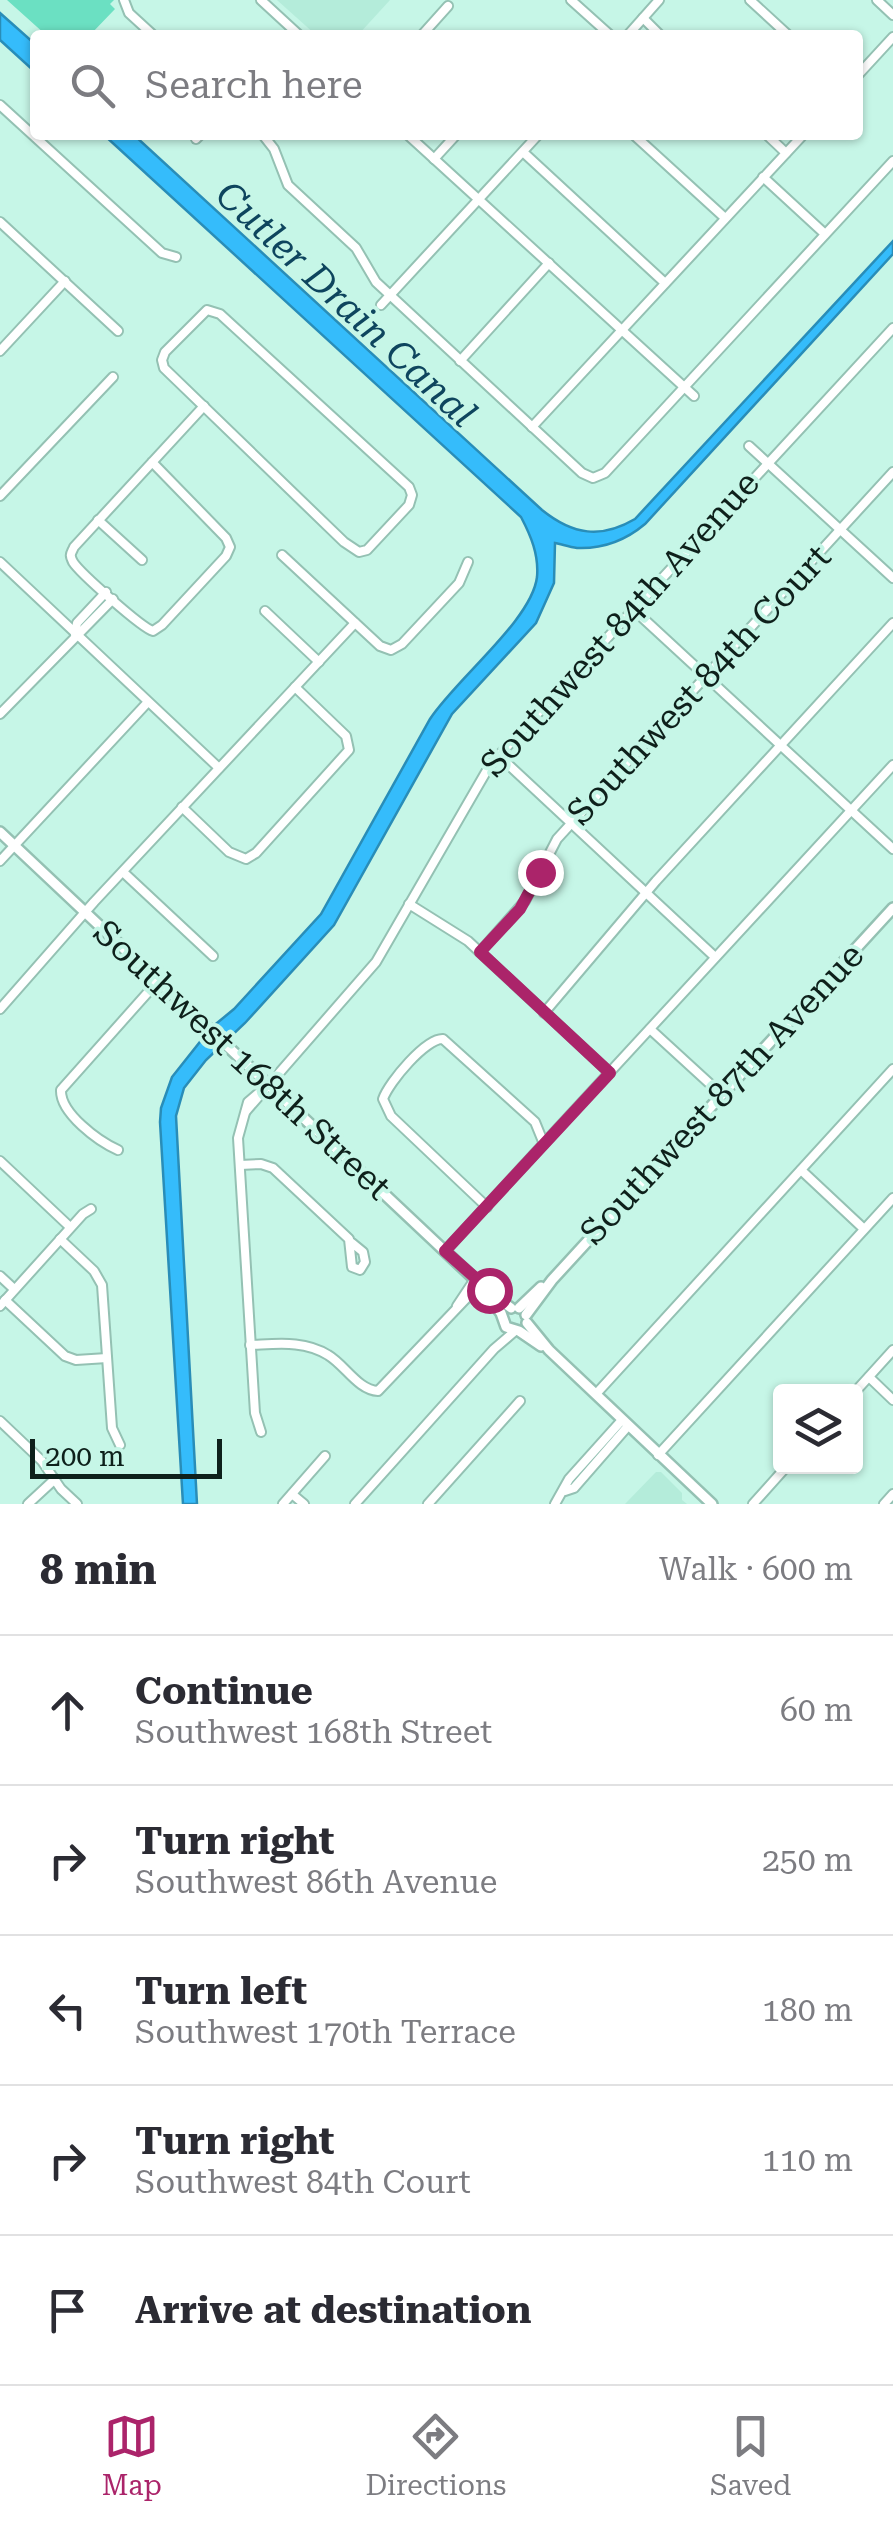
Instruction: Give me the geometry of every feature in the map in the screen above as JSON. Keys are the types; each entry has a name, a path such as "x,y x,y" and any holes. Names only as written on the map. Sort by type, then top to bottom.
{"street":[{"path":"261,0 294,30"},
{"path":"571,0 604,30"},
{"path":"632,30 659,0"},
{"path":"750,0 783,30"},
{"path":"877,0 893,15"},
{"path":"124,2 129,13 148,30"},
{"path":"426,30 448,6"},
{"path":"642,18 655,30"},
{"path":"863,70 893,37"},
{"path":"0,105 30,132"},
{"path":"38,140 162,253 176,257"},
{"path":"267,140 288,185 356,248 372,278 582,473 593,478 604,473 893,162"},
{"path":"413,140 694,396"},
{"path":"434,159 451,140"},
{"path":"380,305 534,140"},
{"path":"639,140 725,218"},
{"path":"773,140 786,153"},
{"path":"532,427 798,140"},
{"path":"523,152 665,283"},
{"path":"763,177 825,234"},
{"path":"0,222 118,330"},
{"path":"460,360 549,264"},
{"path":"0,351 64,281"},
{"path":"210,310 220,314 405,483 412,495 406,508 367,550 359,552 344,542 204,406 166,371 162,360 201,313 210,310"},
{"name":"Southwest 84th Avenue","path":"268,1085 371,968 471,792 498,755 893,328"},
{"path":"0,496 113,377"},
{"path":"152,462 226,538 230,547 162,626 153,631 109,596 77,566 70,554 98,520 204,406"},
{"path":"749,446 893,578"},
{"name":"Southwest 84th Court","path":"480,952 520,909 553,845 893,472"},
{"path":"98,520 142,560"},
{"path":"282,555 380,646 392,650 459,583 468,562"},
{"path":"0,562 220,768"},
{"path":"0,714 76,634 85,630 109,596"},
{"path":"633,609 893,849"},
{"path":"265,611 319,662"},
{"path":"544,1013 646,893 893,622"},
{"path":"0,1009 355,623"},
{"path":"182,807 229,852 242,859 256,854 350,747 342,732 294,688"},
{"path":"0,861 146,702"},
{"path":"498,755 716,957"},
{"path":"445,1251 893,766"},
{"name":"Southwest 168th Street","path":"0,832 712,1504"},
{"path":"122,872 213,956"},
{"path":"409,904 460,934 610,1073"},
{"name":"Southwest 87th Avenue","path":"355,1504 402,1456 516,1319 893,908"},
{"path":"118,1150 105,1144 66,1108 60,1094 158,981"},
{"path":"650,1029 721,1094"},
{"path":"487,1207 396,1121 384,1104 388,1087 430,1041 438,1038 461,1052 535,1122 558,1130"},
{"path":"596,1394 893,1069"},
{"path":"262,1432 254,1413 239,1130 246,1111 268,1085"},
{"path":"535,1122 544,1144"},
{"path":"0,1161 70,1227"},
{"path":"240,1166 261,1164 279,1172 352,1243"},
{"path":"801,1170 864,1230"},
{"path":"658,1454 893,1198"},
{"path":"91,1209 2,1303 65,1356 76,1360 107,1358"},
{"path":"60,1239 101,1280 112,1428 120,1445"},
{"path":"0,1276 14,1290"},
{"path":"250,1345 299,1344 317,1349 367,1389 378,1392 479,1284"},
{"path":"862,1384 893,1350"},
{"path":"868,1376 893,1400"},
{"path":"428,1504 520,1400"},
{"path":"0,1421 42,1460 77,1504"},
{"path":"555,1504 566,1483 625,1423"},
{"path":"283,1504 325,1456"},
{"path":"753,1504 780,1474"},
{"path":"28,1504 55,1479"},
{"path":"292,1494 304,1504"},
{"path":"884,1504 893,1494"}],"shaded area":[{"path":"277,0 390,0 363,30 310,30"},
{"path":"656,1472 661,1472 682,1493 687,1504 625,1504"}],"green space":[{"path":"7,0 114,0 110,4 115,9 95,30 40,30"}],"water":[{"path":"0,13 30,40 30,67 0,40"},
{"path":"109,140 139,140 542,510 565,525 587,531 610,530 635,519 893,241 893,254 645,524 604,545 577,548 555,543 554,583 536,623 452,714 334,925 184,1088 176,1116 197,1504 183,1504 161,1108 172,1077 211,1028 234,1009 321,914 430,719 522,612 532,594 537,569 534,546 521,517"}],"route":[{"path":"489,1290 445,1251 610,1073 480,952 520,909 540,872"}],"water label":[{"name":"Cutler Drain Canal","path":"346,304"}]}
